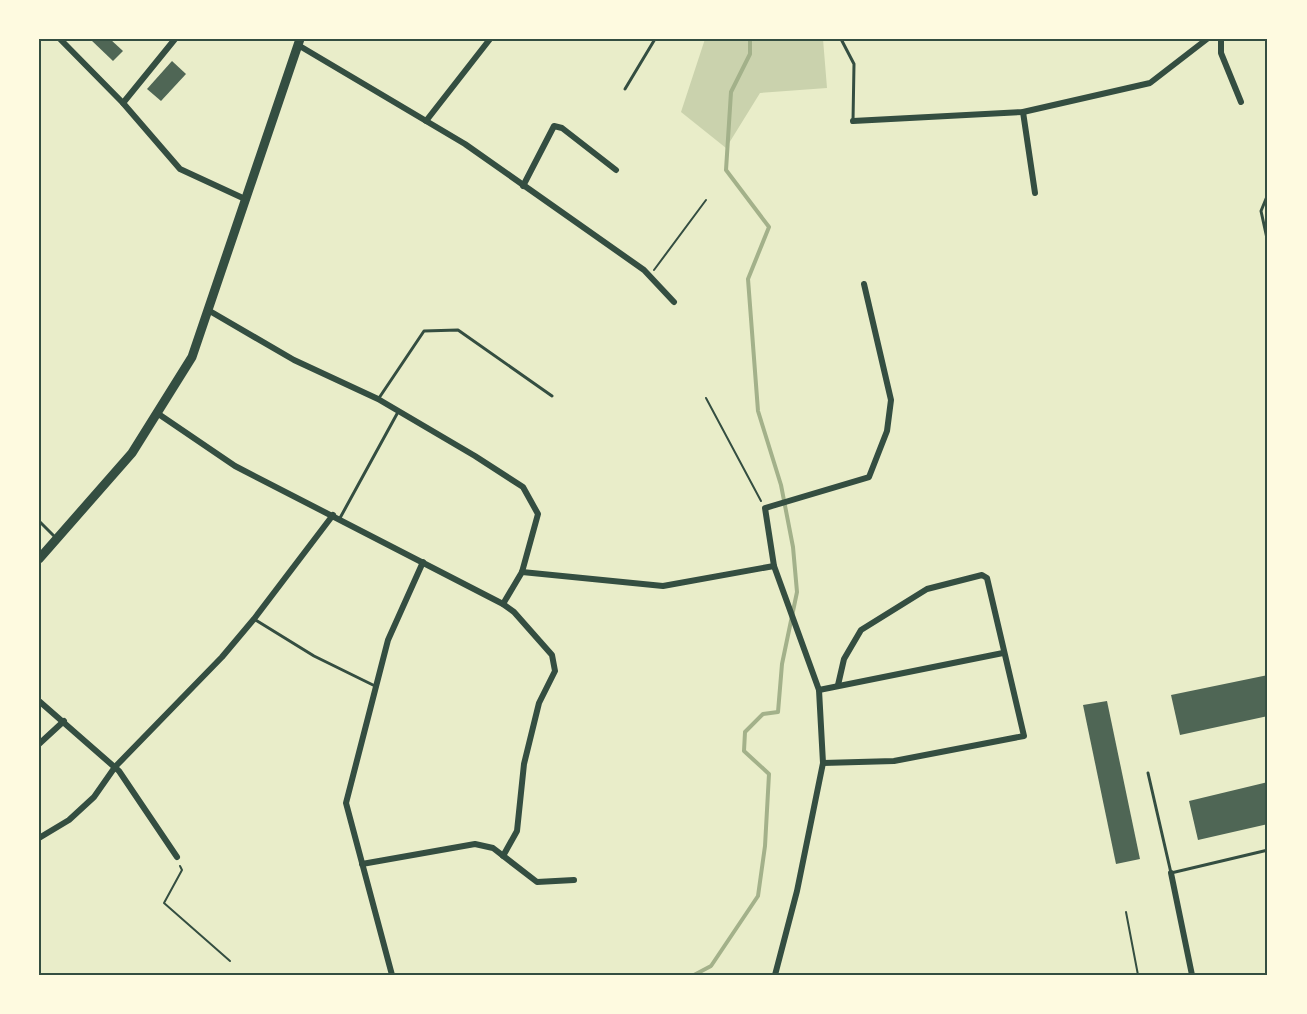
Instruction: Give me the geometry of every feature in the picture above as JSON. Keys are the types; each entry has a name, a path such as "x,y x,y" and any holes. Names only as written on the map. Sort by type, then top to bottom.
{"main road":[{"path":"39,559 132,453 192,357 299,42"}],"street":[{"path":"60,39 123,103 180,169 245,199"},
{"path":"123,103 175,39"},
{"path":"426,122 490,39"},
{"path":"853,122 1023,112 1150,83 1207,39"},
{"path":"1221,39 1221,53 1241,102"},
{"path":"299,42 465,144 650,276 674,302"},
{"path":"1023,112 1035,193"},
{"path":"523,186 554,126 562,128 616,170"},
{"path":"775,975 797,891 823,763 819,690 774,566 765,508 868,477 887,431 891,400 864,284"},
{"path":"208,310 294,360 399,410 523,487 538,514 522,572 503,604"},
{"path":"157,413 235,466 340,518 503,604 514,612 552,656 555,671 539,703 524,764 517,831 503,856"},
{"path":"39,838 69,820 94,797 114,767 222,657 254,620 333,515"},
{"path":"392,975 346,803 388,640 423,562"},
{"path":"522,572 663,586 774,566"},
{"path":"823,763 894,761 1024,736 987,578 982,575 927,589 861,630 844,659 838,685"},
{"path":"819,690 1003,652"},
{"path":"39,701 114,767 177,857"},
{"path":"39,744 64,721"},
{"path":"362,864 475,844 493,848 537,882 574,880"},
{"path":"1171,873 1192,975"}],"lane":[{"path":"625,89 655,39"},
{"path":"841,39 854,64 853,122"},
{"path":"1268,194 1261,211 1268,243"},
{"path":"378,399 424,332 458,330 552,396"},
{"path":"340,518 399,410"},
{"path":"39,521 57,539"},
{"path":"254,620 314,656 375,686"},
{"path":"1148,773 1171,873 1268,850"}],"path":[{"path":"650,276 706,200"},
{"path":"706,398 765,508"},
{"path":"177,857 182,870 164,903 230,961"},
{"path":"1126,912 1138,975"}],"green space":[{"path":"705,39 823,39 827,88 760,93 726,148 681,112"}],"building":[{"path":"90,39 110,39 123,51 113,61"},
{"path":"172,61 186,74 161,101 147,89"},
{"path":"1268,675 1268,716 1180,735 1171,695"},
{"path":"1107,701 1140,859 1116,864 1083,705"},
{"path":"1268,782 1268,824 1198,840 1189,801"}],"waterway":[{"path":"694,975 711,966 758,896 765,846 769,774 744,751 745,732 763,714 778,712 782,664 797,592 793,547 781,485 758,411 748,279 769,227 726,170 731,92 750,54 750,39"}]}
